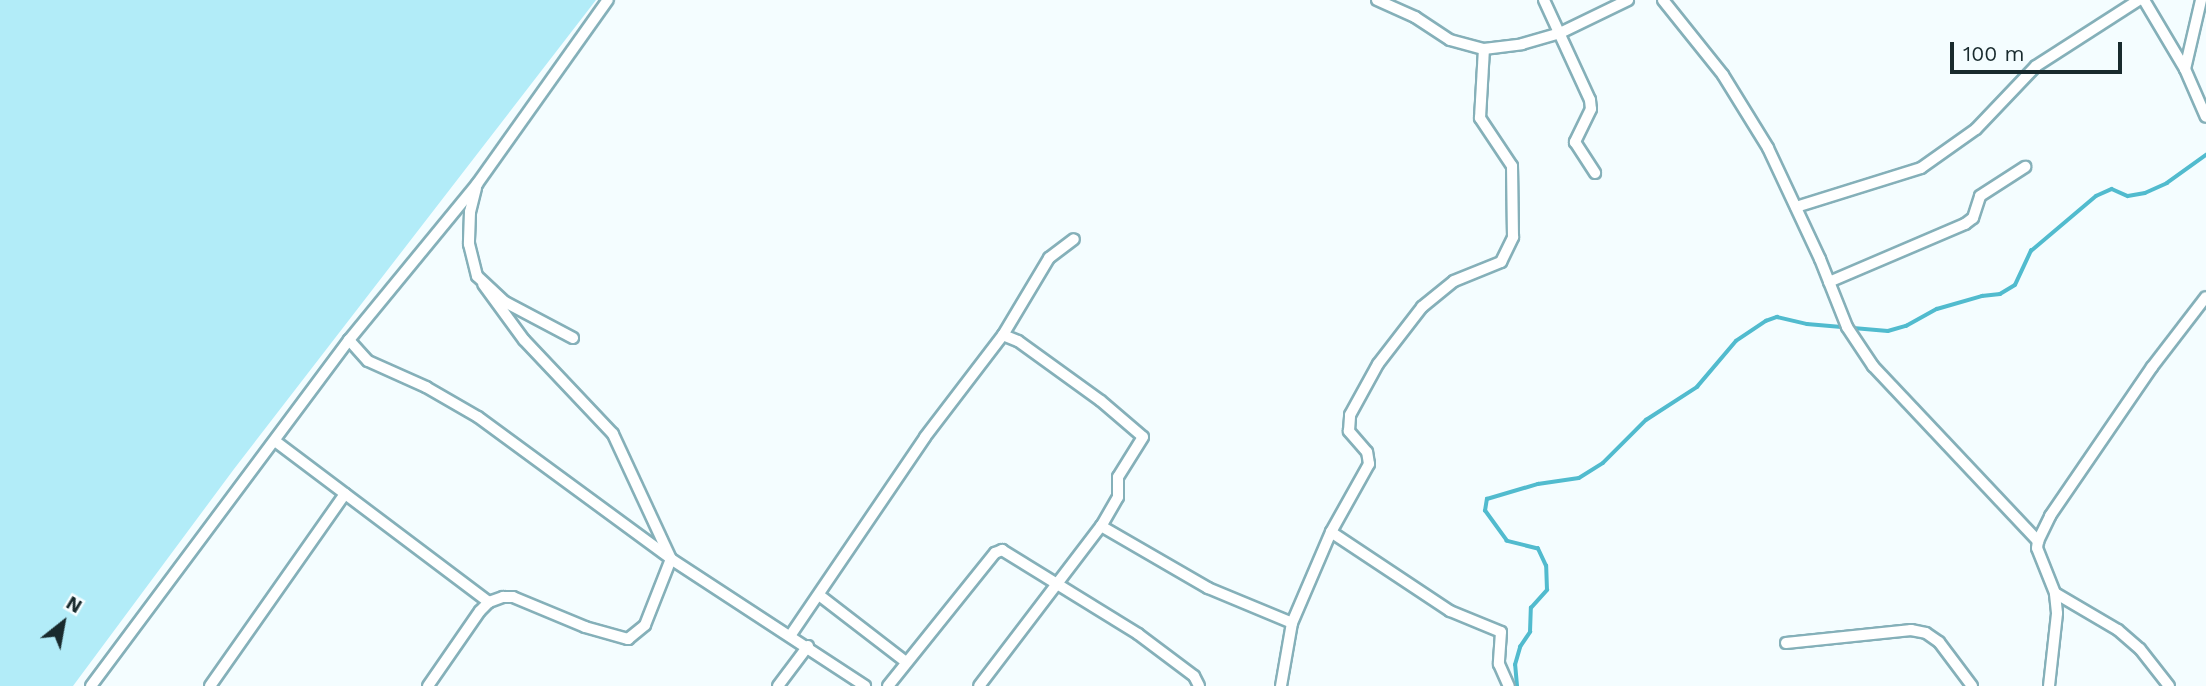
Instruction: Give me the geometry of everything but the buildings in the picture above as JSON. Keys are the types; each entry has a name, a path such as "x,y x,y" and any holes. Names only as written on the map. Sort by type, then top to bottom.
{"street":[{"path":"91,686 349,340 477,184 608,0"},
{"path":"1377,0 1415,17 1450,40 1484,49 1522,44 1558,34 1628,0"},
{"path":"1544,0 1590,100 1591,109 1574,142 1595,173"},
{"path":"1663,0 1729,86 1768,148 1847,327 1872,366 2038,541"},
{"path":"1796,207 1921,168 1976,129 2036,66 2139,0"},
{"path":"2144,0 2185,69 2206,117"},
{"path":"2185,69 2202,0"},
{"path":"1281,686 1292,623 1331,532 1368,464 1369,456 1348,425 1350,415 1378,364 1422,307 1439,290 1454,281 1501,262 1513,237 1512,166 1480,118 1484,49"},
{"path":"1829,282 1965,225 1973,218 1980,196 2025,167"},
{"path":"428,686 470,624 489,602 513,597 585,627 628,639 645,625 671,559 613,434 524,340 477,276 469,244 470,212 477,184"},
{"path":"790,636 925,437 1003,335 1049,258 1074,239"},
{"path":"483,284 526,314 573,338"},
{"path":"2049,686 2057,613 2055,593 2037,548 2038,541 2050,516 2152,367 2206,298"},
{"path":"979,686 1101,526 1118,497 1118,477 1142,435 1018,341 1003,335"},
{"path":"349,340 368,361 426,387 478,417 671,559 808,646 865,686"},
{"path":"275,441 489,602"},
{"path":"210,686 345,494"},
{"path":"1101,526 1208,588 1292,623"},
{"path":"1331,532 1450,611 1501,632 1499,664 1509,686"},
{"path":"888,686 995,553 1002,550 1138,634 1194,676 1199,686"},
{"path":"2055,593 2118,630 2140,649 2168,686"},
{"path":"819,595 906,662"},
{"path":"1786,643 1911,630 1927,633 1939,642 1972,686"},
{"path":"778,686 808,646"}],"shaded area":[{"path":"0,0 596,0 234,469 73,686 0,686"}],"waterway":[{"path":"1517,686 1515,665 1520,647 1530,632 1531,608 1547,590 1546,566 1538,549 1507,541 1485,511 1487,499 1538,484 1579,478 1603,463 1646,420 1697,387 1736,341 1766,321 1777,317 1807,324 1888,331 1906,326 1937,309 1982,296 2000,294 2015,285 2031,251 2096,196 2112,189 2128,196 2145,193 2167,183 2206,155"}]}
